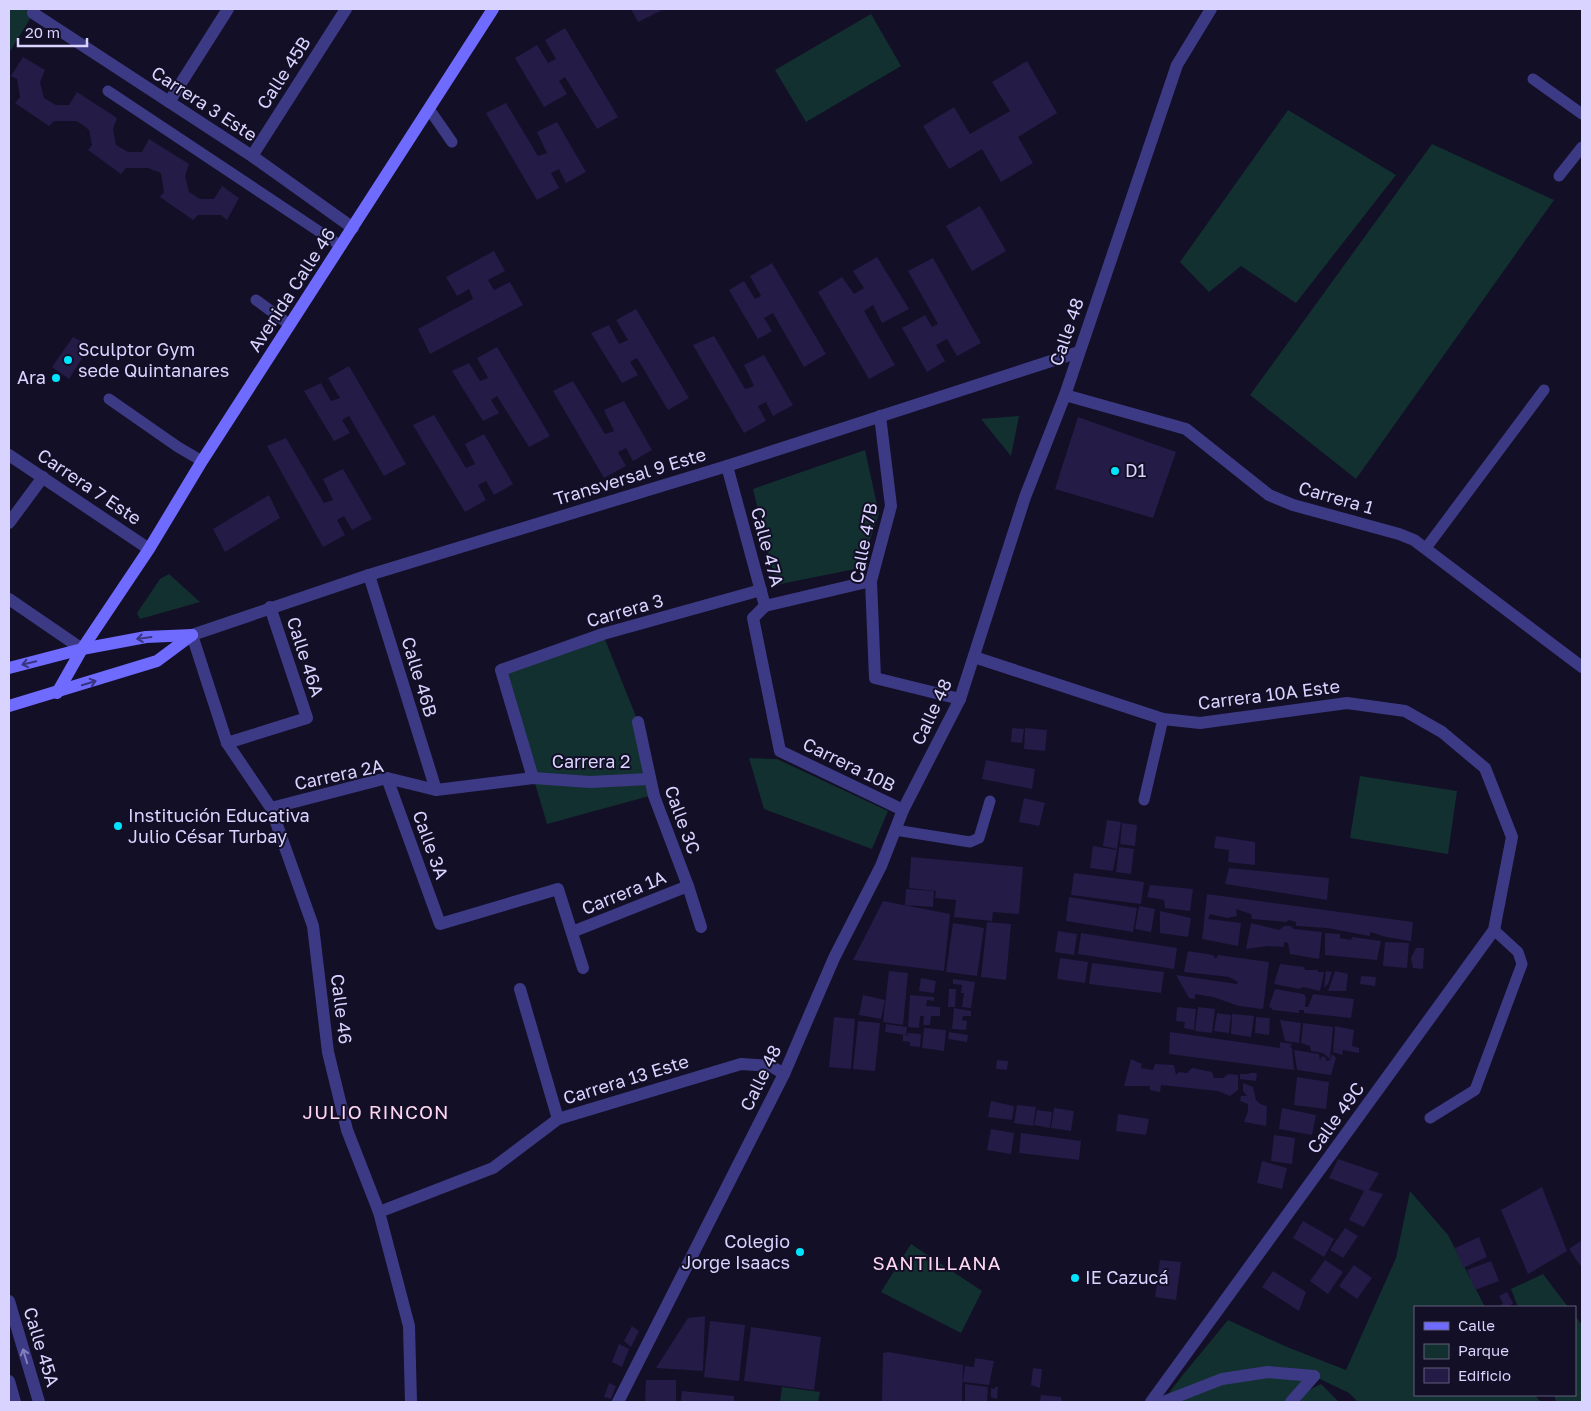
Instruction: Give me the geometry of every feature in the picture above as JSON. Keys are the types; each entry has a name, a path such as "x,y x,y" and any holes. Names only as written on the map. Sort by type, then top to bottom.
{"main road":[{"name":"Avenida Calle 46","path":"57,693 82,649 149,549 202,460 493,9"},
{"path":"9,668 82,649 146,637 192,635"},
{"path":"9,706 57,693 157,661 192,635"}],"street":[{"path":"169,102 228,9"},
{"name":"Calle 45B","path":"252,156 346,9"},
{"name":"Calle 48","path":"618,1402 784,1074 834,958 881,866 903,810 960,699 1025,497 1065,395 1177,65 1211,9"},
{"name":"Carrera 3 Este","path":"33,14 252,156 353,228"},
{"name":"Transversal 9 Este","path":"192,635 369,575 727,466 1079,352"},
{"name":"Carrera 1","path":"1065,395 1186,430 1278,500 1399,534 1414,540 1582,668"},
{"name":"Calle 47B","path":"880,416 891,506 871,581 876,678 960,699"},
{"name":"Carrera 7 Este","path":"9,455 149,549"},
{"name":"Calle 47A","path":"727,466 765,606 753,618 780,751"},
{"path":"9,523 43,477"},
{"name":"Calle 46B","path":"369,575 436,790"},
{"path":"765,606 871,581"},
{"name":"Carrera 3","path":"533,778 501,670 603,634 761,590"},
{"path":"9,600 82,649"},
{"name":"Calle 46A","path":"227,743 306,718 270,607"},
{"name":"Calle 46","path":"192,635 227,743 271,808 313,926 328,1052 347,1130 378,1212 408,1326 412,1402"},
{"name":"Carrera 10A Este","path":"974,657 1163,720 1200,723 1347,703 1406,711 1442,732 1485,768 1512,837"},
{"name":"Calle 3C","path":"638,722 654,796 688,886 701,927"},
{"name":"Carrera 10B","path":"780,751 903,810"},
{"name":"Carrera 2A","path":"271,808 387,778 436,790 533,778"},
{"name":"Calle 3A","path":"387,778 440,924"},
{"name":"Carrera 2","path":"533,778 590,782 649,779"},
{"name":"Calle 49C","path":"1150,1402 1494,930 1512,837"},
{"name":"Carrera 1A","path":"440,924 558,889 572,932 688,886"},
{"path":"572,932 583,968"},
{"path":"520,989 558,1118"},
{"name":"Carrera 13 Este","path":"378,1212 493,1168 558,1118 741,1064 771,1066 784,1074"},
{"name":"Calle 45A","path":"9,1301 39,1402"},
{"path":"1162,1402 1222,1379 1268,1372 1314,1376 1291,1402"},
{"path":"9,1381 15,1402"}],"lane":[{"path":"1534,79 1582,114"},
{"path":"108,90 341,246"},
{"path":"429,109 452,142"},
{"path":"1559,176 1582,147"},
{"path":"256,300 290,325"},
{"path":"1426,548 1544,390"},
{"path":"109,399 178,447 202,460"},
{"path":"1144,800 1163,720"},
{"path":"895,830 970,842 974,841 979,838 990,801"},
{"path":"1430,1118 1475,1090 1522,964 1518,952 1494,930"}],"green space":[{"path":"9,9 36,9 9,53"},
{"path":"871,14 901,66 806,122 775,70"},
{"path":"1288,110 1396,175 1296,303 1241,266 1209,292 1180,262"},
{"path":"1432,144 1554,200 1356,479 1250,395"},
{"path":"1019,416 1011,456 981,419"},
{"path":"865,450 879,514 860,568 776,585 753,489"},
{"path":"169,574 200,602 140,619 137,613 160,579"},
{"path":"604,637 637,719 653,795 547,824 502,671"},
{"path":"749,758 777,759 888,811 872,849 764,809"},
{"path":"1360,776 1457,791 1448,854 1350,838"},
{"path":"1410,1191 1448,1235 1484,1306 1414,1306 1414,1396 1536,1396 1541,1402 1358,1402 1349,1393 1314,1376 1299,1395 1321,1384 1339,1402 1162,1402 1228,1320 1287,1347 1346,1370 1396,1258"},
{"path":"911,1244 982,1291 961,1333 881,1292"},
{"path":"1543,1274 1567,1306 1518,1306 1511,1289"},
{"path":"1576,1317 1582,1325 1582,1402 1556,1402 1554,1396 1576,1396"},
{"path":"782,1387 820,1392 818,1402 780,1402"}],"building":[{"path":"631,9 664,9 638,22"},
{"path":"565,28 618,117 597,129 565,77 559,81 567,94 544,107 515,58 537,45 548,63 556,59 545,40"},
{"path":"23,57 45,70 40,82 44,98 56,105 69,105 77,92 117,118 113,129 116,145 128,152 142,152 149,139 189,164 185,176 189,192 200,199 214,199 222,186 239,198 227,220 221,215 198,215 193,220 160,197 164,192 161,173 148,168 126,168 121,174 88,150 92,145 89,130 83,125 76,121 54,121 49,126 15,103 20,97 17,79 11,76"},
{"path":"1027,61 1057,113 1018,137 1033,163 1001,182 982,149 949,169 923,126 954,107 970,134 1010,111 992,82"},
{"path":"506,103 538,156 547,153 537,132 557,122 586,172 566,183 559,169 551,173 559,188 537,200 486,113"},
{"path":"980,206 1006,251 972,271 946,226"},
{"path":"494,251 505,271 488,280 494,290 510,282 523,305 430,354 418,329 473,299 469,289 457,296 446,277"},
{"path":"877,257 909,309 882,323 873,305 864,311 895,365 869,379 818,292 842,277 854,294 864,288 853,271"},
{"path":"933,258 981,343 957,356 947,339 936,345 945,361 927,372 902,328 925,315 932,327 938,324 908,271"},
{"path":"772,263 826,354 804,367 773,313 764,318 772,331 758,339 729,290 744,281 755,299 761,296 750,276"},
{"path":"636,309 689,398 668,410 637,358 630,362 638,375 622,383 591,333 609,325 619,344 628,340 616,320"},
{"path":"714,336 745,389 754,386 744,365 764,355 793,405 773,416 766,402 758,406 766,421 744,433 693,345"},
{"path":"73,337 90,346 69,379 52,367"},
{"path":"497,347 550,436 529,447 497,396 491,400 499,413 483,421 452,371 469,363 480,381 488,378 477,358"},
{"path":"349,366 406,464 384,476 349,416 342,420 350,433 334,441 304,391 321,383 331,401 340,398 328,378"},
{"path":"573,381 605,434 614,431 604,410 624,401 652,450 633,461 626,448 618,452 626,466 604,478 553,391"},
{"path":"434,415 466,468 475,464 465,444 484,434 513,484 494,495 486,481 478,485 486,500 465,512 413,425"},
{"name":"D1","path":"1078,417 1176,452 1153,518 1055,489"},
{"path":"286,438 324,503 333,500 323,479 343,469 372,519 352,530 344,516 337,520 345,535 323,547 267,446"},
{"path":"269,495 280,518 225,552 213,529"},
{"path":"1012,728 1024,729 1022,743 1011,742"},
{"path":"1025,728 1047,730 1045,751 1024,749"},
{"path":"986,760 1035,769 1032,789 982,779"},
{"path":"1024,798 1045,803 1039,826 1019,822"},
{"path":"1107,820 1121,822 1117,849 1103,846"},
{"path":"1122,823 1137,825 1135,846 1120,844"},
{"path":"1216,836 1255,842 1255,865 1228,862 1229,850 1214,848"},
{"path":"1093,846 1117,850 1113,871 1090,868"},
{"path":"1119,847 1134,849 1131,874 1116,872"},
{"path":"911,857 1023,867 1019,914 993,912 992,921 954,917 956,900 935,898 936,891 909,888"},
{"path":"1229,868 1329,878 1327,900 1225,884"},
{"path":"1074,873 1144,882 1141,904 1071,895"},
{"path":"1150,885 1193,889 1190,911 1165,908 1164,900 1147,897"},
{"path":"906,889 934,891 933,907 905,905"},
{"path":"1207,894 1413,922 1411,941 1370,932 1370,936 1327,928 1296,926 1296,922 1289,920 1286,922 1252,919 1251,914 1236,909 1237,916 1227,918 1210,914 1208,919 1241,923 1238,946 1202,939"},
{"path":"1069,897 1137,908 1133,932 1066,921"},
{"path":"883,901 950,914 944,971 853,960"},
{"path":"1139,906 1155,909 1151,932 1135,929"},
{"path":"1160,911 1191,918 1188,937 1160,933"},
{"path":"987,922 1011,924 1006,980 981,977"},
{"path":"953,923 984,928 977,976 946,972"},
{"path":"1251,923 1279,930 1284,926 1290,926 1294,929 1322,932 1319,959 1290,954 1288,943 1284,942 1284,947 1268,946 1246,949"},
{"path":"1058,931 1077,934 1074,955 1055,952"},
{"path":"1081,933 1177,948 1174,969 1078,954"},
{"path":"1325,933 1340,934 1340,938 1351,940 1352,937 1381,941 1377,960 1325,955"},
{"path":"1385,942 1409,943 1407,968 1383,966"},
{"path":"1416,948 1424,948 1423,969 1413,968 1411,958"},
{"path":"1188,951 1213,955 1216,959 1218,955 1269,962 1263,1009 1239,1006 1213,997 1195,994 1195,999 1189,998 1176,975 1237,984 1238,982 1229,977 1184,972"},
{"path":"1060,958 1088,962 1085,983 1057,979"},
{"path":"1092,963 1164,972 1161,993 1089,984"},
{"path":"1280,964 1324,972 1320,991 1274,984"},
{"path":"889,971 908,973 903,1025 883,1022"},
{"path":"1326,971 1332,972 1328,984 1324,988"},
{"path":"1335,971 1348,974 1346,991 1328,991"},
{"path":"1361,976 1376,977 1375,986 1360,984"},
{"path":"921,978 936,981 934,993 919,991"},
{"path":"953,979 975,982 971,1008 962,1007 964,993 961,993 962,985 953,984"},
{"path":"949,989 956,989 955,1007 948,1007"},
{"path":"1275,989 1304,994 1306,998 1305,1007 1308,1007 1313,994 1354,999 1351,1018 1304,1013 1304,1010 1299,1010 1299,1013 1273,1010 1269,1006"},
{"path":"863,995 885,1000 881,1019 859,1015"},
{"path":"910,995 934,997 934,1001 927,1000 926,1006 940,1007 940,1016 931,1016 930,1025 923,1025 924,1016 920,1016 919,1028 908,1027"},
{"path":"1177,1007 1196,1009 1194,1030 1184,1028 1185,1022 1176,1021"},
{"path":"1198,1007 1215,1009 1212,1033 1195,1031"},
{"path":"954,1008 971,1011 971,1016 963,1016 962,1020 967,1021 966,1030 952,1029"},
{"path":"1217,1013 1231,1015 1229,1033 1214,1031"},
{"path":"1232,1014 1254,1016 1251,1037 1231,1034"},
{"path":"834,1017 855,1019 851,1069 829,1067"},
{"path":"1256,1017 1270,1018 1269,1035 1255,1033"},
{"path":"1280,1020 1301,1023 1299,1043 1285,1041"},
{"path":"858,1021 880,1023 875,1071 853,1069"},
{"path":"1303,1023 1333,1027 1330,1059 1323,1053 1311,1051 1310,1046 1301,1043"},
{"path":"886,1024 907,1027 906,1035 885,1032"},
{"path":"1335,1026 1354,1030 1352,1046 1359,1048 1359,1053 1343,1050 1342,1055 1333,1052"},
{"path":"924,1028 946,1030 944,1051 922,1048"},
{"path":"949,1032 968,1035 967,1042 948,1039"},
{"path":"1170,1032 1280,1048 1280,1042 1293,1044 1290,1046 1292,1048 1294,1070 1169,1054"},
{"path":"907,1033 921,1034 920,1047 910,1046 910,1042 903,1041 903,1035 911,1036 907,1035"},
{"path":"1294,1050 1319,1054 1320,1060 1322,1056 1326,1058 1326,1061 1330,1060 1332,1054 1336,1058 1331,1075 1297,1070"},
{"path":"1131,1059 1142,1064 1141,1068 1153,1070 1155,1064 1174,1065 1176,1075 1179,1072 1187,1073 1192,1068 1212,1072 1214,1078 1223,1078 1228,1074 1238,1075 1238,1090 1230,1096 1218,1091 1161,1085 1160,1092 1150,1090 1150,1086 1124,1086"},
{"path":"997,1060 1008,1061 1007,1070 996,1069"},
{"path":"1257,1073 1256,1081 1240,1079 1240,1074"},
{"path":"1297,1077 1329,1082 1326,1109 1294,1105"},
{"path":"1243,1083 1253,1087 1256,1100 1260,1104 1267,1106 1266,1126 1244,1122 1248,1111 1248,1104 1240,1101 1241,1096 1247,1096 1243,1091"},
{"path":"991,1101 1014,1106 1012,1120 988,1117"},
{"path":"1017,1105 1036,1107 1033,1126 1014,1123"},
{"path":"1054,1108 1074,1111 1071,1131 1051,1128"},
{"path":"1282,1108 1316,1115 1312,1135 1279,1129"},
{"path":"1037,1110 1052,1112 1050,1128 1034,1125"},
{"path":"1118,1114 1149,1119 1146,1135 1116,1131"},
{"path":"991,1129 1014,1133 1011,1154 987,1150"},
{"path":"1021,1133 1081,1141 1079,1160 1019,1153"},
{"path":"1274,1135 1295,1138 1292,1164 1271,1161"},
{"path":"1338,1159 1379,1173 1369,1190 1383,1194 1364,1227 1349,1220 1364,1191 1329,1178"},
{"path":"1262,1161 1287,1168 1282,1189 1257,1183"},
{"path":"1542,1187 1567,1251 1528,1274 1501,1210"},
{"path":"1303,1221 1334,1239 1324,1257 1293,1238"},
{"path":"1345,1228 1358,1236 1343,1258 1330,1250"},
{"path":"1479,1237 1487,1257 1463,1268 1455,1248"},
{"path":"1582,1240 1582,1268 1569,1249"},
{"path":"1160,1260 1181,1262 1176,1300 1155,1297"},
{"path":"1325,1260 1343,1272 1328,1294 1310,1281"},
{"path":"1491,1261 1499,1281 1475,1290 1467,1270"},
{"path":"1354,1265 1372,1278 1357,1299 1339,1286"},
{"path":"1273,1271 1306,1292 1299,1311 1262,1287"},
{"path":"1507,1292 1513,1303 1512,1306 1500,1306 1503,1303 1499,1296"},
{"path":"705,1316 703,1371 656,1368 688,1318"},
{"path":"710,1321 745,1325 739,1381 704,1377"},
{"path":"632,1326 639,1331 631,1347 624,1341"},
{"path":"751,1327 821,1337 814,1390 744,1381"},
{"path":"619,1344 629,1349 622,1367 612,1362"},
{"path":"888,1352 963,1365 962,1402 882,1401 883,1353"},
{"path":"975,1358 994,1361 989,1385 963,1382 965,1366 974,1367"},
{"path":"1033,1368 1042,1369 1040,1388 1031,1385"},
{"path":"646,1380 676,1380 676,1402 645,1402"},
{"path":"609,1383 616,1386 611,1399 604,1397"},
{"path":"965,1384 988,1387 987,1402 965,1402"},
{"path":"995,1387 998,1387 997,1399 991,1397 991,1388 995,1389"},
{"path":"682,1391 734,1396 734,1402 681,1402"},
{"path":"1041,1395 1061,1397 1062,1402 1040,1402"}],"place":[{"name":"Sculptor Gym sede Quintanares","path":"68,360"},
{"name":"Ara","path":"56,378"},
{"name":"D1","path":"1115,471"},
{"name":"Institución Educativa Julio César Turbay","path":"118,826"},
{"name":"Colegio Jorge Isaacs","path":"800,1252"},
{"name":"IE Cazucá","path":"1075,1278"}],"district":[{"name":"JULIO RINCON","path":"376,1112"},
{"name":"SANTILLANA","path":"937,1263"}]}
